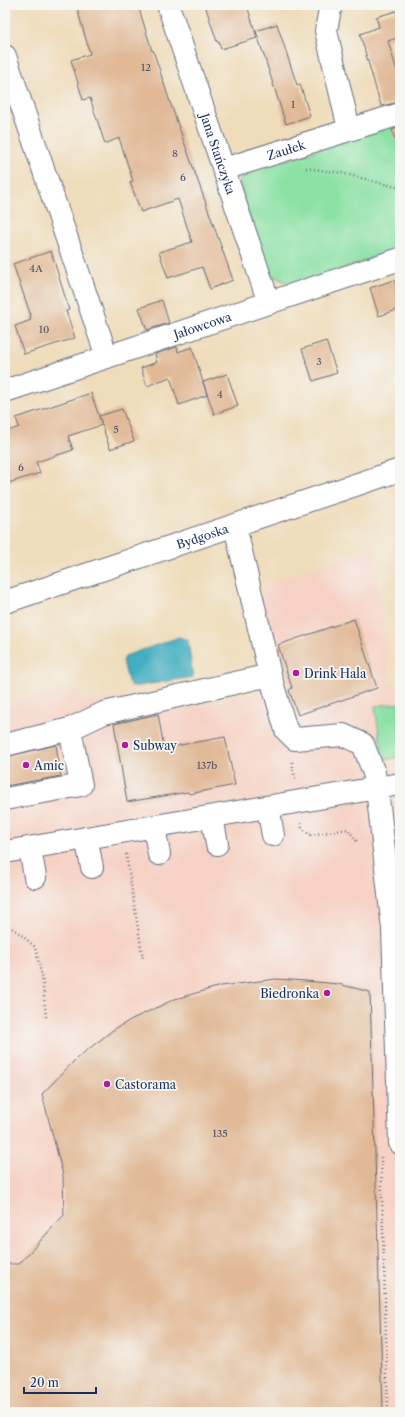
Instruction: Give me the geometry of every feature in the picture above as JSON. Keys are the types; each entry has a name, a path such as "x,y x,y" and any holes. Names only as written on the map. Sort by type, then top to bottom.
{"street":[{"name":"Jana Stańczyka","path":"168,5 269,303"},
{"path":"332,5 326,31 349,129"},
{"path":"5,56 107,357"},
{"name":"Zaułek","path":"224,169 400,114"},
{"name":"Jałowcowa","path":"5,391 400,259"},
{"name":"Bydgoska","path":"5,602 400,470"},
{"path":"236,526 270,675 286,730 295,739 343,735 363,744 374,773 377,788 392,929 400,1143"},
{"path":"5,745 70,729 104,713 270,675"},
{"path":"5,799 81,785 70,729"},
{"path":"5,852 400,784"},
{"path":"268,807 273,835"},
{"path":"212,817 217,844"},
{"path":"154,827 159,854"},
{"path":"86,838 92,867"},
{"path":"30,848 35,877"}],"path":[{"path":"283,151 295,165 342,173 400,188"},
{"path":"298,802 302,828 310,835 348,829 358,841 359,848"},
{"path":"122,832 142,959"},
{"path":"5,924 18,932 35,947 42,977 46,1017"},
{"path":"381,1154 388,1412"}],"shaded area":[{"path":"374,549 391,686 400,686 400,1412 5,1412 5,702 80,690 82,703 153,691 158,713 258,694 264,584"}],"green space":[{"path":"400,122 400,249 297,284 280,280 266,270 239,182 244,174"},
{"path":"400,703 400,757 383,760 375,706"}],"water":[{"path":"179,637 188,640 193,677 132,687 128,681 123,662 125,656"}],"building":[{"path":"88,5 138,5 152,51 153,50 233,280 210,289 202,267 168,278 159,252 192,242 178,199 141,212 130,182 133,181 119,138 105,144 90,98 83,100 71,60 90,54 77,8"},
{"path":"205,5 247,5 257,38 221,49 219,42 217,42"},
{"path":"396,11 400,23 400,37 388,41 400,81 400,102 381,106 360,34 379,27 376,17"},
{"path":"277,24 297,85 300,84 310,116 286,124 256,31"},
{"path":"400,127 400,139 395,140 392,130"},
{"path":"51,251 69,310 66,311 75,338 24,354 15,326 31,320 31,316 13,264"},
{"path":"394,280 400,297 400,309 379,316 370,288"},
{"path":"162,300 169,323 147,330 139,308"},
{"path":"326,341 337,373 313,381 302,349"},
{"path":"177,347 178,352 192,347 207,395 179,405 170,377 147,386 141,368 157,362 155,354"},
{"path":"227,374 238,406 214,414 203,382"},
{"path":"91,393 102,425 68,436 73,450 36,462 40,473 5,484 5,432 19,427 16,418"},
{"path":"122,409 134,441 110,449 99,416"},
{"path":"354,619 377,688 298,715 289,690 292,688 278,645"},
{"path":"158,714 164,748 225,737 235,785 189,794 188,792 127,802 114,724"},
{"path":"56,745 61,776 5,786 5,757"},
{"path":"276,979 338,984 370,992 383,1412 7,1412 5,1264 19,1264 64,1215 63,1175 42,1094 77,1058 113,1030 132,1019 175,999 221,986"}],"place":[{"name":"Drink Hala","path":"296,673"},
{"name":"Subway","path":"125,745"},
{"name":"Amic","path":"26,765"},
{"name":"Biedronka","path":"327,993"},
{"name":"Castorama","path":"107,1084"}]}
